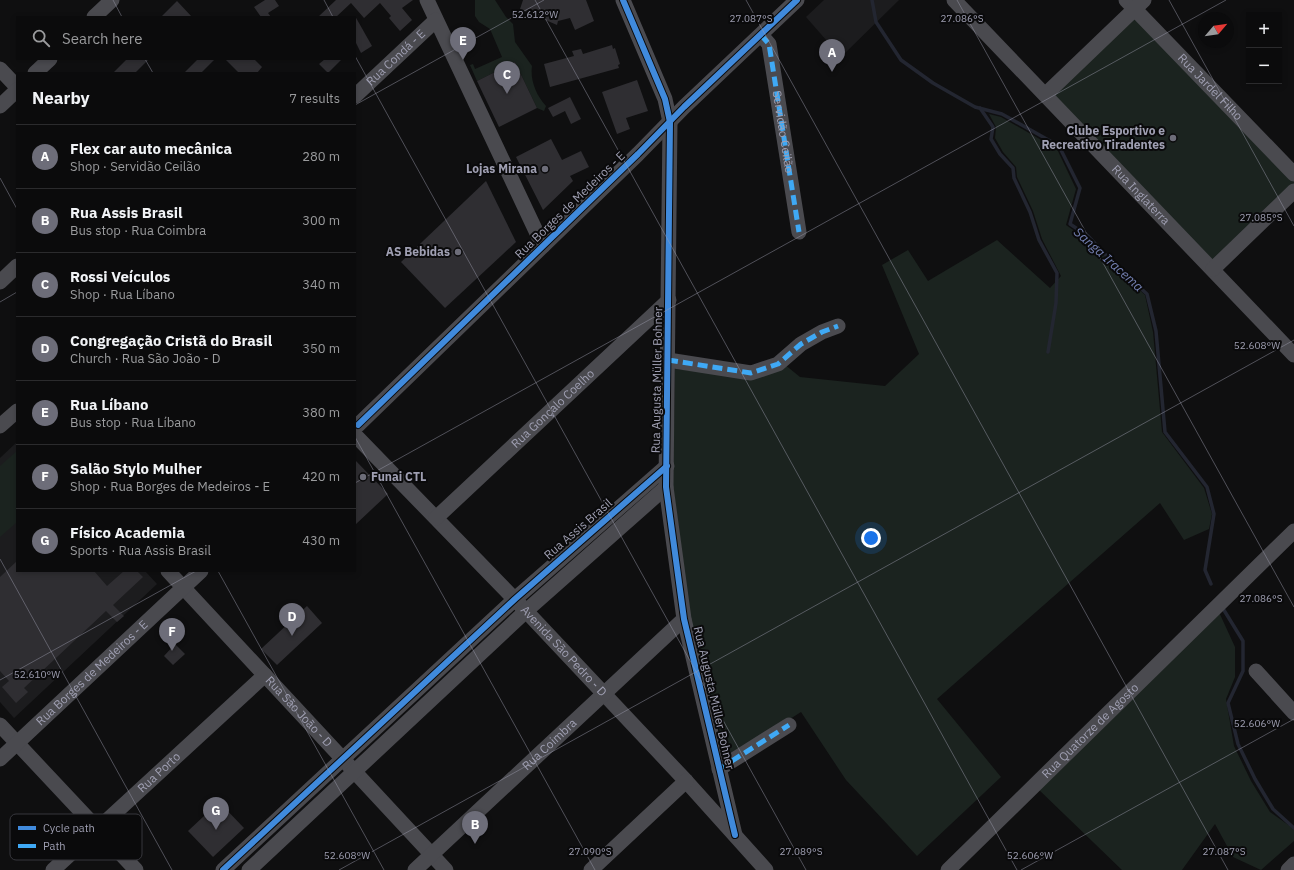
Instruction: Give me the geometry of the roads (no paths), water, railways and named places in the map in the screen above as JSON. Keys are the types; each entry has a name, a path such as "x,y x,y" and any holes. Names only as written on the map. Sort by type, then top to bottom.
{"street":[{"path":"95,16 112,0"},
{"path":"427,0 543,246"},
{"name":"Rua Augusta Müller Bohner","path":"623,0 664,99 670,122 666,487 684,619 735,835"},
{"name":"Rua Borges de Medeiros - E","path":"356,430 670,122 797,0"},
{"name":"Rua Inglaterra","path":"954,0 1046,94 1294,355"},
{"path":"1046,94 1135,3"},
{"name":"Rua Jardel Filho","path":"1135,3 1294,174"},
{"name":"Rua Condá - E","path":"356,95 436,20"},
{"name":"Servidão Ceilão","path":"761,35 769,44 799,232"},
{"path":"36,72 49,60"},
{"path":"0,69 16,88"},
{"path":"0,106 16,90"},
{"path":"1213,269 1294,191"},
{"path":"0,282 16,267"},
{"name":"Rua Gonçalo Coelho","path":"436,518 668,300"},
{"path":"668,360 750,373 778,364 801,344 822,332 838,326"},
{"path":"0,426 16,412"},
{"name":"Avenida São Pedro - D","path":"356,430 436,518 515,599 686,781 766,870"},
{"name":"Rua Assis Brasil","path":"223,870 344,760 515,599 666,466"},
{"path":"249,870 526,611 666,487"},
{"name":"Rua Quatorze de Agosto","path":"948,870 1294,532"},
{"name":"Rua São João - D","path":"169,572 446,870"},
{"name":"Rua Borges de Medeiros - E","path":"0,759 200,572"},
{"name":"Rua Coimbra","path":"415,870 684,619"},
{"path":"1256,671 1294,713"},
{"name":"Rua Porto","path":"113,814 265,675"},
{"path":"428,681 438,693"},
{"path":"0,725 85,814"},
{"path":"719,769 789,725"},
{"path":"590,870 686,781"},
{"path":"261,836 272,848"},
{"name":"Rua Porto","path":"53,870 64,860"},
{"path":"127,860 136,870"},
{"path":"1288,870 1294,864"}],"waterway":[{"name":"Sanga Iracema","path":"872,0 876,22 901,60 933,83 975,107 1002,114 1059,146 1080,188 1070,224 1088,236 1115,265 1147,294 1156,331 1165,432 1207,487 1214,514 1205,570 1211,584"},
{"path":"980,108 993,127 991,139 1000,154 1013,168 1014,178 1030,212 1039,240 1057,273 1056,303 1048,352"},
{"name":"Sanga Iracema","path":"1222,607 1243,641 1243,671 1228,703 1238,744 1255,779 1273,809 1294,828"}],"place":[{"name":"Rua Líbano","path":"463,60"},
{"name":"Flex car auto mecânica","path":"832,72"},
{"name":"Rossi Veículos","path":"507,94"},
{"name":"Clube Esportivo e Recreativo Tiradentes","path":"1173,138"},
{"name":"Lojas Mirana","path":"545,169"},
{"name":"AS Bebidas","path":"458,252"},
{"name":"Funai CTL","path":"363,477"},
{"name":"Congregação Cristã do Brasil","path":"292,636"},
{"name":"Salão Stylo Mulher","path":"172,651"},
{"name":"Físico Academia","path":"216,830"},
{"name":"Rua Assis Brasil","path":"475,844"}]}
